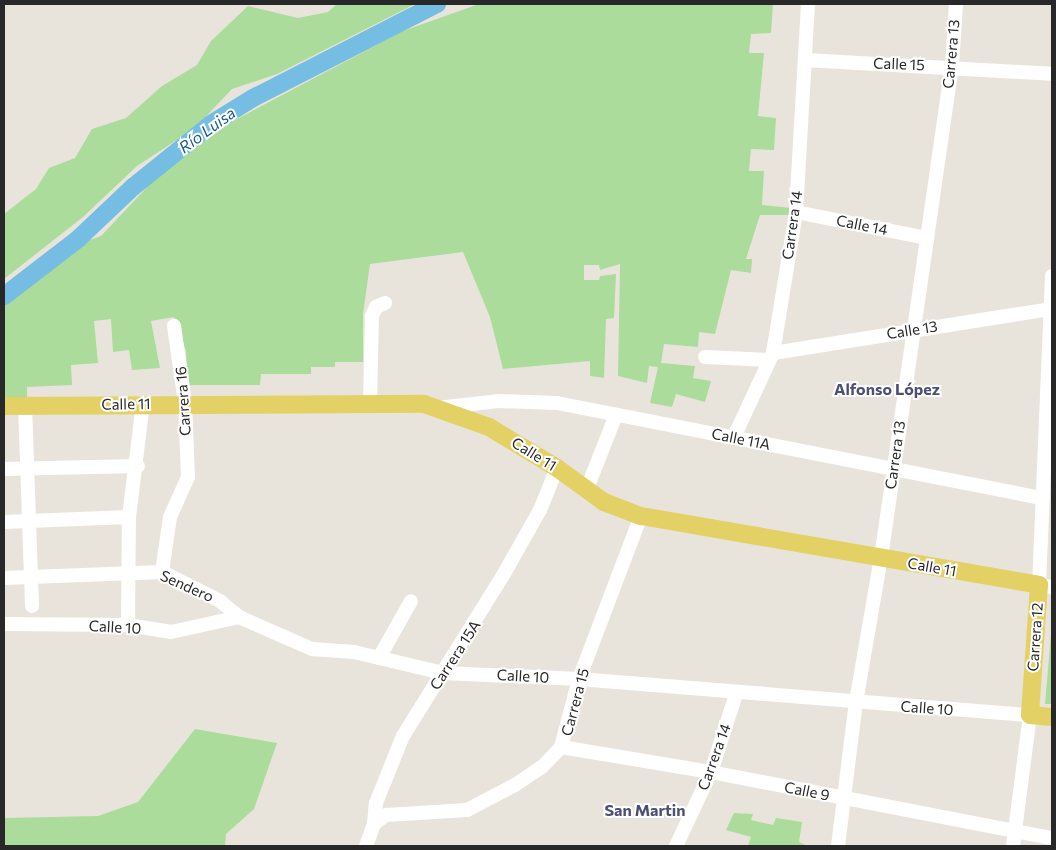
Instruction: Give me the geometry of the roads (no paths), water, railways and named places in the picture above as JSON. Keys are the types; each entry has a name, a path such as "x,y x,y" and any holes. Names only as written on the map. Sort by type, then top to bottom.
{"main road":[{"name":"Calle 11","path":"4,406 143,403 410,402 437,408 489,427 557,468 586,491 641,516 1046,586"},
{"name":"Carrera 12","path":"1030,716 1046,586"},
{"name":"Calle 10","path":"1030,716 1052,717"}],"street":[{"name":"Carrera 14","path":"734,437 771,356 796,212 808,4"},
{"name":"Carrera 13","path":"838,846 856,702 881,558 912,329 928,238 952,66 956,4"},
{"name":"Calle 15","path":"805,60 952,66 1052,74"},
{"name":"Calle 14","path":"796,212 928,238"},
{"name":"Carrera 12","path":"1046,586 1044,498 1049,402 1052,276"},
{"path":"370,403 372,316 376,307 385,303"},
{"name":"Calle 13","path":"705,357 771,356 912,329 1051,310"},
{"name":"Carrera 16","path":"162,572 170,517 188,477 185,403 174,326"},
{"name":"Calle 11A","path":"437,408 528,400 734,437 1044,498"},
{"path":"128,625 128,517 138,466 143,403"},
{"path":"25,406 32,606"},
{"path":"586,491 616,415"},
{"path":"4,469 138,466"},
{"name":"Carrera 15A","path":"366,846 374,824 376,803 403,736 514,556 540,510 557,468"},
{"name":"Carrera 15","path":"374,824 386,815 467,810 515,785 542,767 562,747 579,679 641,516"},
{"path":"4,522 128,517"},
{"name":"Sendero","path":"4,578 162,572 220,601 239,617"},
{"path":"379,658 410,601"},
{"name":"Calle 10","path":"4,624 128,625 171,632 239,617 312,649 379,658 443,672 579,679 736,694 1030,716"},
{"name":"Carrera 14","path":"676,846 711,772 736,694"},
{"name":"Carrera 12","path":"1013,846 1030,716"},
{"name":"Calle 9","path":"562,747 711,772 1052,838"}],"waterway":[{"name":"Río Luisa","path":"4,296 78,239 133,187 211,124 253,98 437,4"}],"district":[{"name":"Alfonso López","path":"887,389"},
{"name":"San Martin","path":"645,810"}]}
